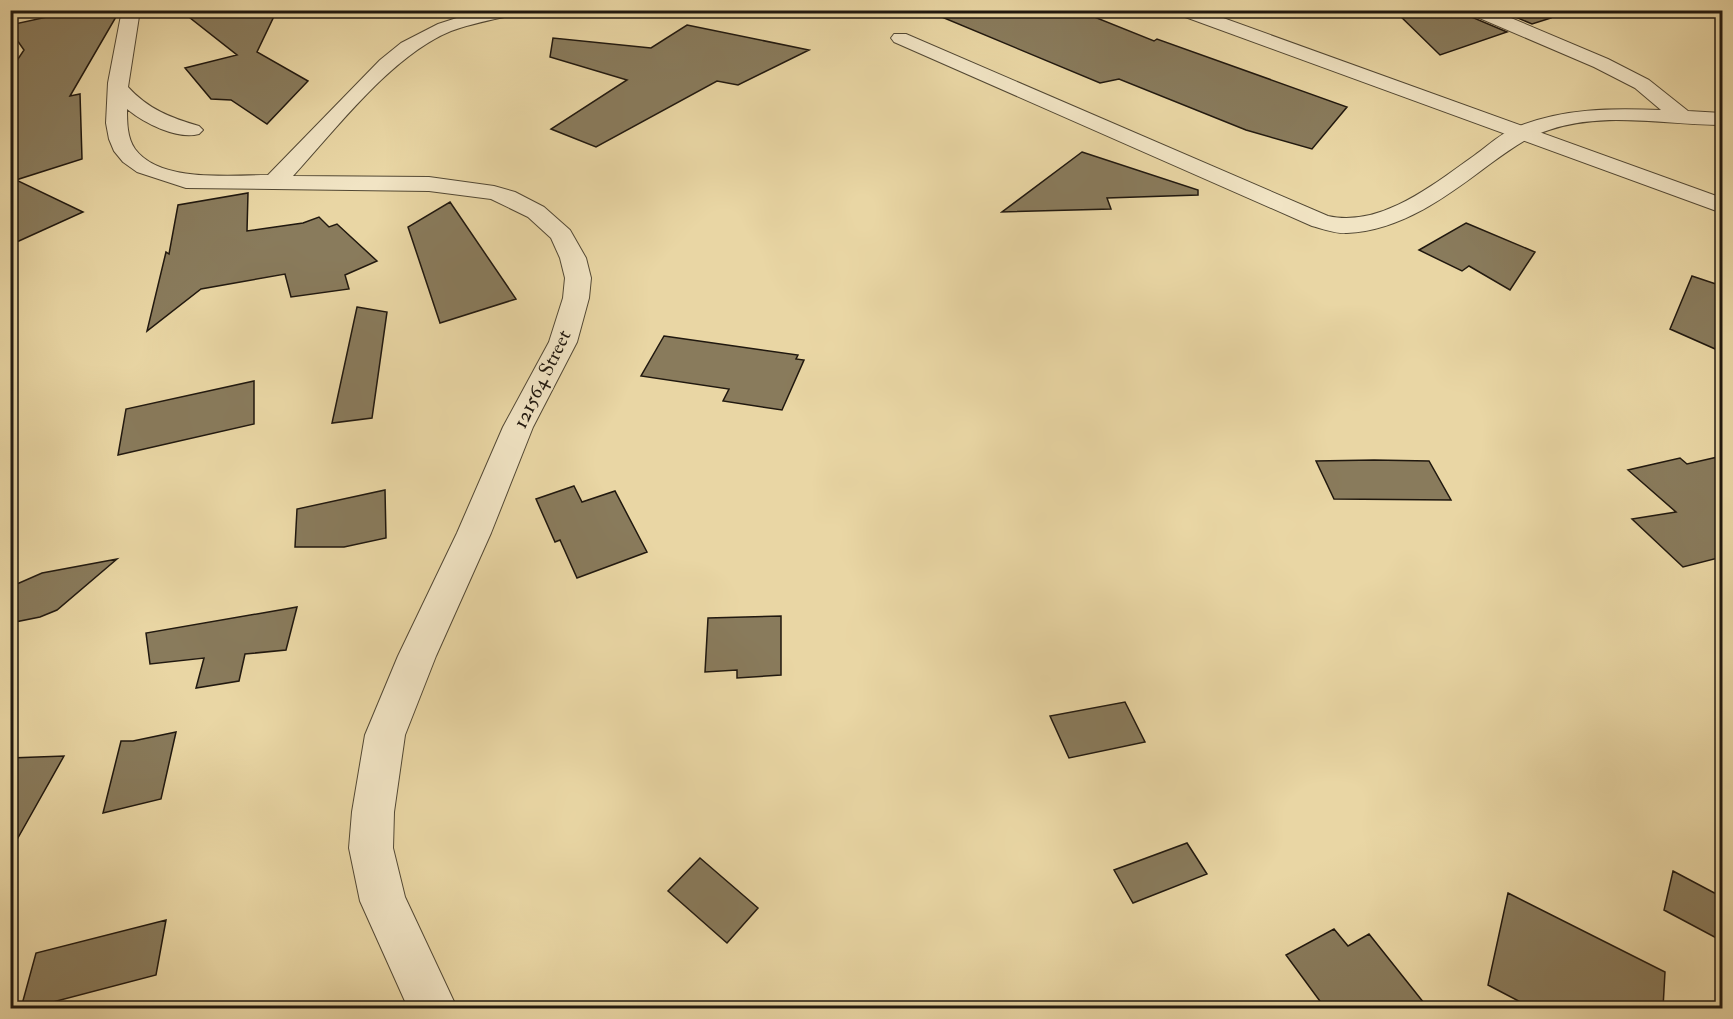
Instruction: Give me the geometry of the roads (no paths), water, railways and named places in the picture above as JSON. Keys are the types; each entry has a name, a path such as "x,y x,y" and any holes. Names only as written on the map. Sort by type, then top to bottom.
{"street":[{"name":"121564 Street","path":"131,10 118,88 116,128 124,150 156,173 186,181 429,184 468,189 507,197 536,212 561,235 571,252 578,278 576,298 562,342 518,427 474,533 417,656 385,735 373,812 371,848 382,901 407,949 433,1008"},
{"path":"275,181 387,64 408,47 444,28 512,10"},
{"path":"1183,10 1722,206"},
{"path":"1476,10 1515,18 1642,84 1683,118"},
{"path":"900,38 1320,221 1348,226 1394,214 1433,195 1521,132 1548,123 1584,118 1655,116 1722,120"},
{"path":"118,88 132,106 169,125 192,130"}]}
